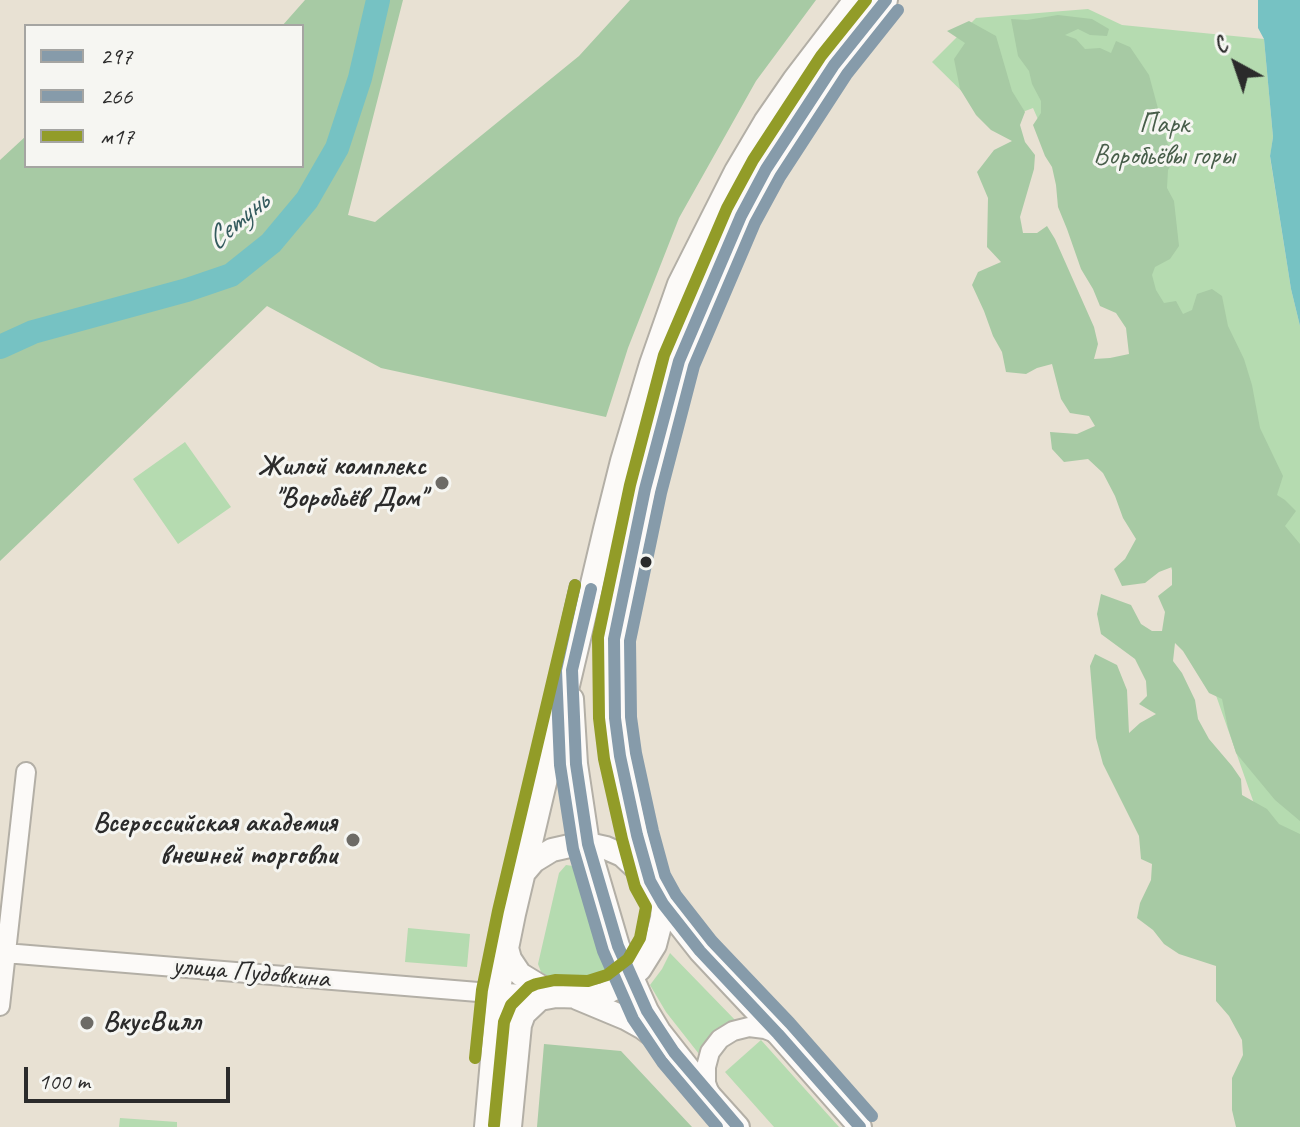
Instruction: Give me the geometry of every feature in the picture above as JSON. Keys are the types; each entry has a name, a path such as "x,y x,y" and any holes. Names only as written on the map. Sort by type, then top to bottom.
{"main road":[{"path":"486,1127 498,993 523,874 622,461 651,364 679,284 728,185 765,122 855,0"},
{"path":"860,1127 700,951 663,904 650,881 620,756 615,718 614,639 645,489 679,361 741,216 766,169 834,65 886,0"},
{"path":"588,602 591,623 599,628 608,626 618,616"},
{"path":"572,670 576,764 588,844 618,946 647,1011 674,1052 738,1127"},
{"path":"523,874 534,861 552,850 588,844 622,855 650,881"},
{"path":"510,1127 520,1025 524,1014 540,999 604,994 631,977 655,945 663,904"},
{"path":"507,948 520,974 643,1028 674,1052"}],"street":[{"path":"0,1006 26,772"},
{"name":"улица Пудовкина","path":"5,953 566,996"},
{"path":"711,1097 706,1083 706,1067 710,1052 720,1039 733,1031 749,1027 778,1034"}],"green space":[{"path":"305,0 403,0 348,215 375,222 579,56 630,0 816,0 756,81 679,218 628,348 606,417 381,368 267,306 0,561 0,160 24,138 24,168 304,168 304,24 284,24"},
{"name":"Парк Воробьёвы горы","path":"1088,9 1122,25 1264,39 1273,137 1270,157 1300,326 1300,896 1257,812 1128,445 1137,350 1033,108 994,123 932,62 976,18"},
{"path":"1058,15 1092,19 1109,29 1107,36 1090,35 1078,29 1065,35 1076,39 1085,49 1100,48 1111,53 1116,41 1130,47 1149,75 1167,142 1175,158 1168,170 1167,188 1174,201 1179,246 1170,259 1155,267 1152,275 1156,290 1164,303 1176,301 1183,314 1192,310 1197,294 1212,289 1222,296 1228,326 1252,385 1260,428 1283,476 1277,495 1296,511 1285,526 1300,544 1300,821 1275,800 1236,753 1222,699 1209,693 1175,643 1173,661 1195,700 1198,719 1209,739 1241,779 1242,795 1267,809 1279,824 1300,834 1300,1127 1236,1127 1232,1110 1232,1078 1243,1055 1242,1040 1229,1016 1216,1001 1216,966 1179,954 1137,918 1151,880 1152,864 1141,859 1139,836 1103,764 1096,738 1090,666 1095,654 1117,665 1127,690 1129,733 1156,714 1139,704 1147,696 1146,681 1135,659 1101,634 1097,614 1101,594 1131,605 1141,624 1152,631 1162,631 1165,612 1158,596 1172,585 1172,567 1145,583 1122,586 1114,569 1125,559 1136,539 1123,518 1115,496 1103,473 1088,459 1064,462 1052,449 1050,432 1077,434 1095,426 1089,416 1070,413 1061,399 1052,364 1026,374 1006,372 1002,352 972,285 978,272 1001,262 987,247 988,198 977,172 994,150 1012,141 991,130 976,115 960,89 954,59 965,43 947,31 969,21 996,36 1012,91 1025,112 1020,125 1025,142 1035,155 1020,217 1023,233 1037,233 1047,226 1055,239 1094,327 1098,344 1094,359 1129,354 1126,328 1116,313 1100,306 1081,269 1058,207 1052,167 1033,125 1041,113 1041,101 1029,71 1018,56 1011,19"},
{"path":"185,442 231,507 178,544 133,479"},
{"path":"566,865 573,866 576,871 607,959 605,971 594,980 549,977 541,972 538,964 559,873"},
{"path":"408,928 470,934 467,967 405,962"},
{"path":"670,953 737,1022 699,1054 666,1012 650,985"},
{"path":"761,1040 839,1127 774,1127 725,1072"},
{"path":"544,1044 621,1051 692,1127 537,1127"},
{"path":"120,1118 177,1122 177,1127 119,1127"}],"water":[{"path":"1258,0 1300,0 1300,326 1291,289 1270,156 1273,137 1264,39 1258,28"}],"waterway":[{"name":"Сетунь","path":"0,347 33,332 231,275 271,243 307,200 337,148 360,78 378,0"}],"transit line":[{"name":"м17","path":"494,1125 504,1022 511,1005 536,984 555,980 588,981 607,975 628,959 640,938 646,907 635,887 604,759 599,718 598,637 630,485 664,355 727,208 753,160 821,56 866,0"},
{"name":"297","path":"860,1127 700,951 663,904 650,881 620,756 615,718 614,639 645,489 679,361 741,216 766,169 834,65 886,0"},
{"name":"266","path":"872,1116 712,941 676,895 665,875 636,753 631,717 630,641 661,493 694,366 755,223 780,177 847,74 898,10"},
{"name":"266","path":"575,585 556,670 560,765 573,849 603,951 633,1019 662,1062 717,1127"},
{"name":"м17","path":"475,1058 482,990 498,911 575,585"},
{"name":"297","path":"591,589 572,670 576,764 588,844 618,946 647,1011 674,1052 738,1127"}],"place":[{"name":"Жилой комплекс \"Воробьёв Дом\"","path":"442,483"},
{"name":"Всероссийская академия внешней торговли","path":"353,840"},
{"name":"ВкусВилл","path":"87,1023"}]}
